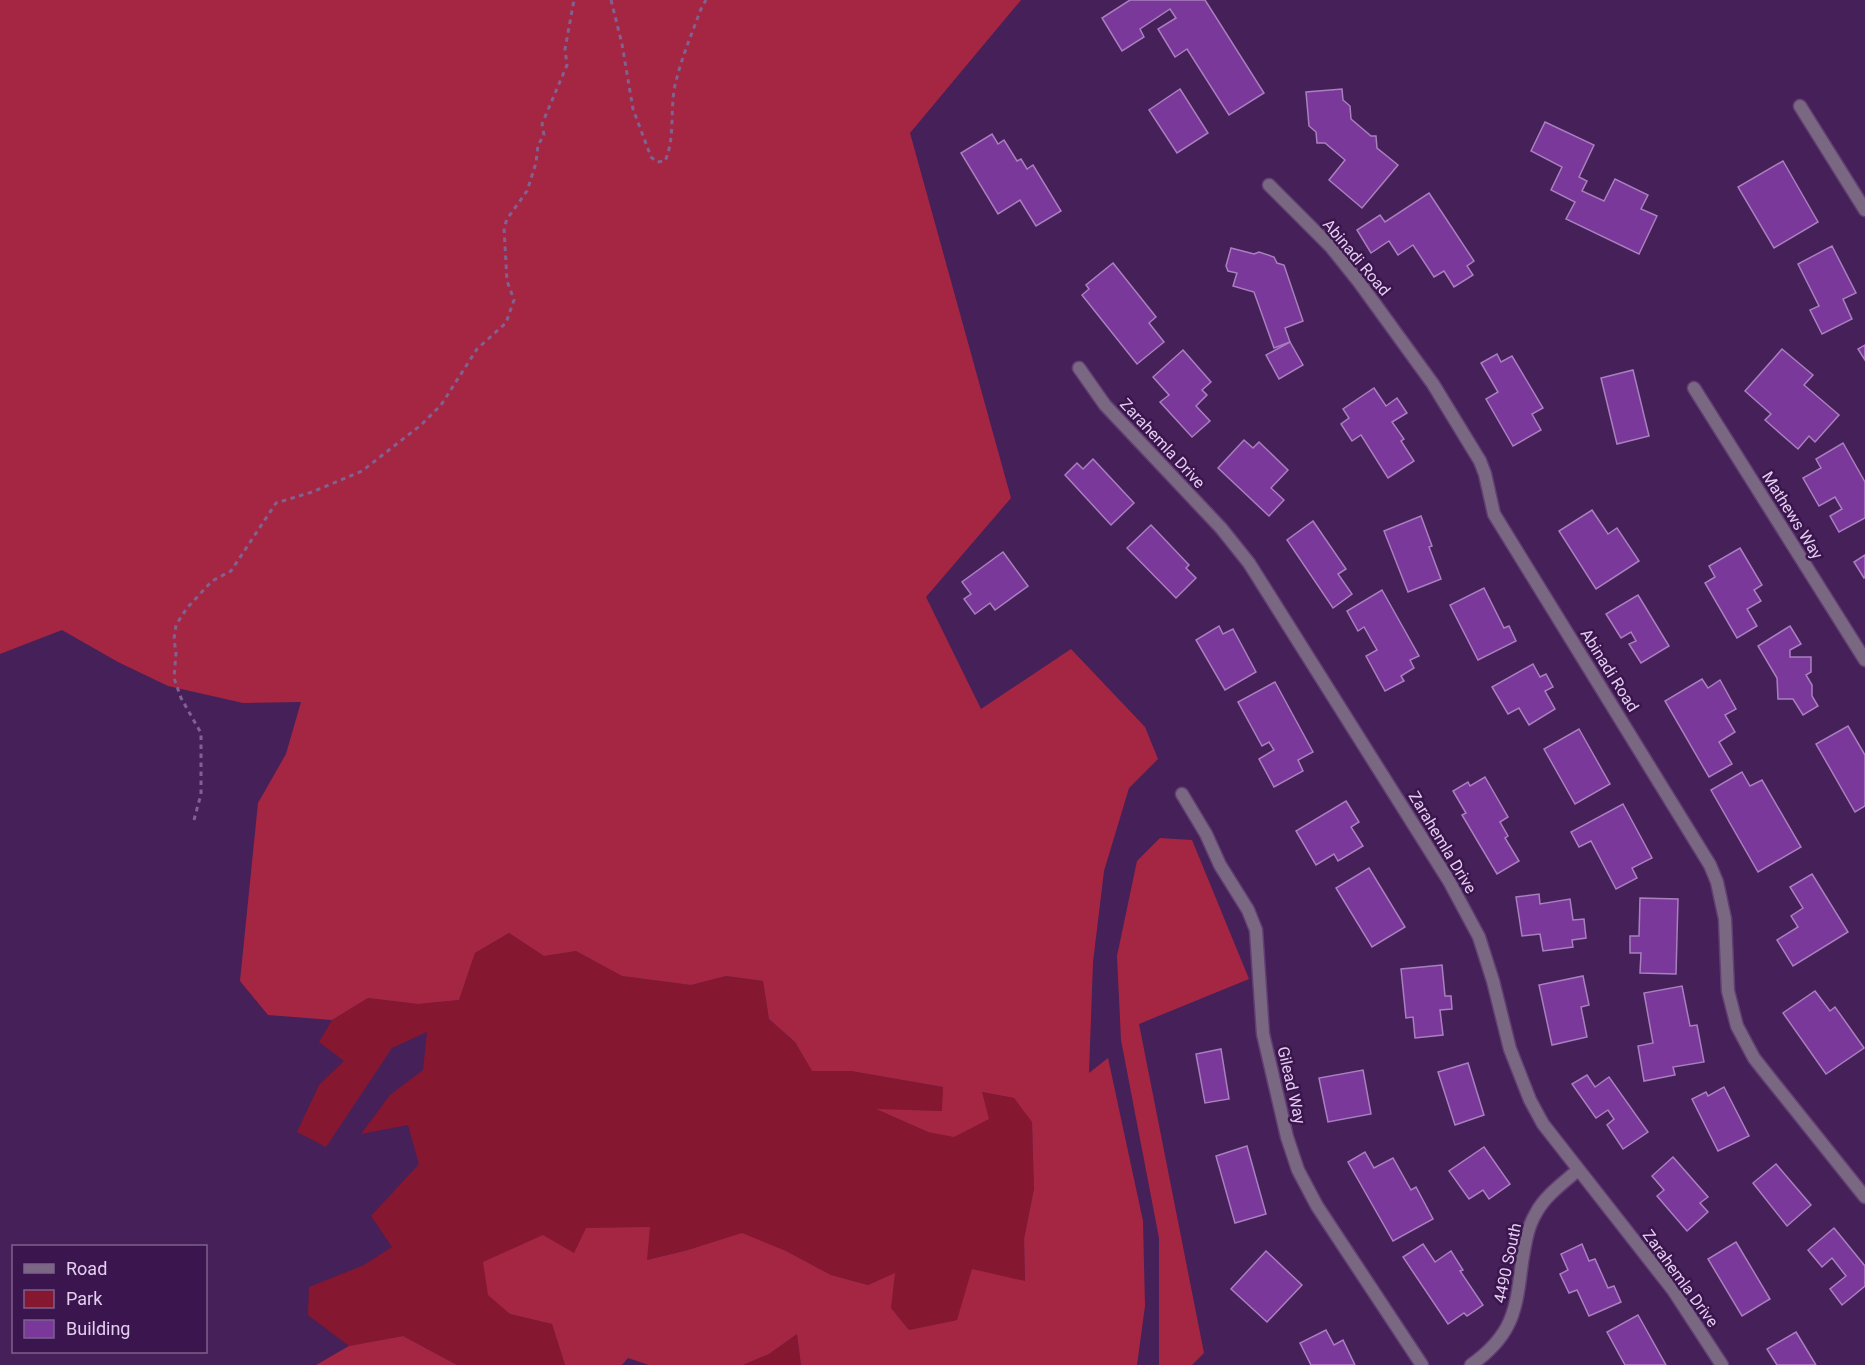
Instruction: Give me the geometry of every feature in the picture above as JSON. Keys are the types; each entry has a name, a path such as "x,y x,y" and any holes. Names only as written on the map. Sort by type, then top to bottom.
{"street":[{"path":"1800,106 1865,210"},
{"name":"Abinadi Road","path":"1269,185 1331,247 1359,282 1433,384 1480,461 1494,514 1710,865 1717,882 1725,919 1728,991 1737,1026 1745,1043 1765,1072 1865,1197"},
{"name":"Zarahemla Drive","path":"1079,368 1105,405 1221,528 1249,563 1449,881 1479,937 1510,1049 1530,1100 1543,1124 1672,1290 1722,1365"},
{"name":"Mathews Way","path":"1694,388 1865,660"},
{"name":"Gilead Way","path":"1182,794 1206,834 1220,865 1248,910 1256,930 1263,1034 1287,1137 1298,1170 1317,1206 1422,1365"},
{"name":"4490 South","path":"1471,1365 1495,1346 1512,1318 1525,1245 1536,1212 1549,1196 1578,1170"}],"path":[{"path":"194,820 201,794 201,733 181,698 174,678 176,625 187,608 212,582 231,572 276,503 312,492 362,471 421,425 441,405 477,349 506,323 514,300 507,281 504,228 527,191 536,163 538,145 544,135 542,124 567,65 565,49 574,0"},
{"path":"611,0 622,44 633,109 651,157 657,162 665,161 670,151 675,82 706,0"}],"green space":[{"path":"509,933 544,956 576,951 622,976 691,985 726,976 763,981 769,1019 795,1042 812,1071 851,1071 943,1087 943,1111 878,1110 928,1132 981,1092 1014,1098 1032,1121 1034,1189 1024,1239 1025,1281 957,1320 909,1330 891,1308 894,1274 868,1285 831,1275 786,1251 688,1250 647,1260 574,1253 510,1314 552,1324 565,1365 457,1365 403,1336 349,1346 308,1315 309,1287 364,1265 392,1247 371,1216 419,1164 408,1125 361,1134 390,1095 423,1070 427,1032 392,1048 326,1147 297,1132 319,1085 344,1061 319,1042 332,1020 368,998 418,1004 459,1000 475,953"},
{"path":"797,1334 801,1365 743,1365 769,1354"}],"shaded area":[{"path":"0,0 1021,0 910,133 1011,498 926,597 981,709 1071,649 1145,727 1158,759 1129,788 1104,871 1093,962 1089,1073 1108,1058 1143,1221 1145,1306 1137,1365 801,1365 797,1334 769,1354 743,1365 649,1365 628,1358 622,1365 565,1365 552,1324 510,1314 488,1295 483,1262 543,1235 574,1253 586,1228 650,1227 647,1260 742,1233 786,1251 831,1275 868,1285 895,1273 891,1308 909,1330 957,1320 972,1269 1025,1281 1024,1239 1034,1189 1032,1122 1014,1098 982,1092 989,1119 954,1137 928,1132 876,1109 942,1111 943,1087 851,1071 812,1071 795,1042 769,1019 763,981 726,976 691,985 622,976 576,951 544,956 509,933 475,953 459,1000 418,1004 368,998 332,1020 268,1015 240,981 258,803 286,754 301,702 243,703 168,686 118,662 62,630 0,654"},
{"path":"1160,838 1192,840 1249,979 1139,1024 1204,1353 1192,1365 1159,1365 1159,1238 1121,1040 1117,956 1137,861"},
{"path":"403,1336 457,1365 316,1365 349,1346"}],"building":[{"path":"1130,0 1205,0 1264,93 1229,115 1187,49 1175,57 1158,29 1176,18 1170,9 1140,29 1144,37 1122,51 1102,18"},
{"path":"1180,89 1208,133 1177,153 1149,110"},
{"path":"1342,89 1343,100 1350,106 1351,119 1371,136 1376,136 1377,148 1398,165 1362,208 1329,180 1345,160 1325,143 1317,143 1316,132 1309,126 1306,92"},
{"path":"1545,122 1594,145 1579,177 1587,181 1582,191 1604,201 1615,179 1648,195 1641,209 1657,216 1639,254 1566,219 1575,202 1551,190 1562,167 1531,151"},
{"path":"992,134 998,144 1004,140 1017,161 1021,159 1027,169 1033,165 1061,211 1036,226 1020,200 998,214 961,153"},
{"path":"1783,161 1818,222 1774,248 1738,187"},
{"path":"1429,193 1474,261 1467,266 1473,275 1454,287 1444,271 1434,277 1413,245 1398,255 1389,241 1371,253 1357,230 1380,215 1385,222"},
{"path":"1832,246 1856,293 1843,299 1852,319 1822,334 1810,310 1819,306 1798,264"},
{"path":"1231,248 1254,254 1259,252 1274,257 1277,263 1284,265 1303,321 1285,328 1290,342 1274,348 1254,292 1233,286 1237,273 1228,271 1226,266"},
{"path":"1113,263 1156,317 1149,323 1164,342 1137,364 1082,295 1089,289 1086,285"},
{"path":"1290,342 1303,365 1279,379 1266,355"},
{"path":"1865,345 1865,360 1858,349"},
{"path":"1782,349 1813,375 1804,385 1839,415 1815,442 1809,436 1798,449 1765,420 1771,414 1745,391"},
{"path":"1183,350 1211,382 1202,390 1207,395 1196,406 1210,421 1192,437 1160,402 1169,395 1153,377"},
{"path":"1497,354 1501,362 1512,356 1543,408 1532,414 1541,430 1513,446 1486,399 1498,392 1481,363"},
{"path":"1633,370 1649,436 1617,444 1601,378"},
{"path":"1374,388 1386,406 1397,398 1407,413 1392,422 1404,439 1401,441 1414,461 1388,478 1361,435 1352,441 1341,424 1349,418 1343,409"},
{"path":"1244,440 1253,448 1259,442 1288,470 1271,488 1284,500 1269,516 1218,468"},
{"path":"1843,443 1865,482 1865,518 1839,532 1830,516 1842,509 1835,497 1819,506 1803,478 1821,468 1816,459"},
{"path":"1093,459 1134,503 1111,525 1065,475 1077,463 1083,469"},
{"path":"1592,510 1608,534 1617,528 1639,561 1596,589 1559,531"},
{"path":"1421,516 1441,579 1408,592 1384,531"},
{"path":"1313,521 1346,569 1338,574 1352,594 1333,608 1287,540"},
{"path":"1151,525 1189,565 1186,568 1196,578 1176,598 1127,548"},
{"path":"1740,548 1762,585 1754,590 1761,601 1747,609 1757,626 1737,638 1705,583 1715,577 1709,566"},
{"path":"1003,552 1028,586 995,610 990,603 975,614 964,599 971,594 962,582"},
{"path":"1865,555 1865,577 1864,578 1854,562"},
{"path":"1484,588 1504,628 1509,626 1516,641 1478,660 1450,605"},
{"path":"1382,590 1419,656 1410,660 1414,668 1401,676 1404,681 1385,691 1366,656 1377,650 1364,627 1358,631 1347,611"},
{"path":"1638,595 1669,646 1641,663 1629,644 1636,641 1631,632 1621,638 1606,614"},
{"path":"1219,626 1223,634 1233,629 1256,672 1225,690 1196,640"},
{"path":"1790,626 1801,644 1790,650 1790,657 1811,657 1811,672 1806,675 1812,685 1812,696 1818,706 1803,715 1793,699 1778,699 1777,678 1758,646"},
{"path":"1533,664 1540,677 1546,674 1553,687 1545,691 1555,709 1529,725 1519,708 1508,714 1492,687"},
{"path":"1702,679 1708,688 1720,680 1736,709 1725,715 1735,732 1719,742 1732,764 1709,777 1665,701"},
{"path":"1275,682 1313,752 1298,760 1303,771 1274,787 1259,759 1274,750 1269,742 1262,746 1238,702"},
{"path":"1848,726 1865,755 1865,806 1855,812 1816,744"},
{"path":"1579,729 1610,784 1575,804 1544,749"},
{"path":"1742,772 1750,786 1762,780 1801,847 1758,872 1711,790"},
{"path":"1485,777 1508,817 1500,822 1508,836 1505,838 1519,861 1497,874 1462,815 1466,813 1453,791 1468,782 1470,786"},
{"path":"1346,801 1359,822 1351,827 1363,846 1338,861 1334,854 1316,865 1296,831"},
{"path":"1623,804 1652,858 1632,868 1637,878 1616,889 1591,841 1579,847 1571,832"},
{"path":"1369,868 1405,927 1372,947 1336,888"},
{"path":"1812,874 1848,932 1793,966 1777,940 1798,927 1791,916 1803,908 1790,887"},
{"path":"1539,894 1540,904 1570,899 1573,920 1584,919 1586,938 1572,940 1573,947 1543,951 1540,934 1522,936 1516,897"},
{"path":"1640,898 1678,899 1676,974 1640,973 1641,953 1630,953 1630,936 1639,936"},
{"path":"1442,965 1445,996 1451,996 1452,1009 1440,1010 1443,1035 1415,1038 1413,1017 1406,1018 1401,969"},
{"path":"1583,976 1589,1005 1581,1007 1587,1037 1552,1045 1539,985"},
{"path":"1682,986 1690,1026 1697,1025 1704,1062 1673,1067 1675,1075 1644,1081 1638,1046 1653,1043 1644,993"},
{"path":"1815,991 1830,1011 1835,1007 1864,1048 1826,1074 1783,1013"},
{"path":"1221,1049 1229,1099 1205,1103 1196,1054"},
{"path":"1468,1063 1484,1115 1455,1125 1438,1072"},
{"path":"1363,1070 1371,1114 1328,1122 1319,1078"},
{"path":"1587,1075 1595,1087 1609,1077 1648,1132 1623,1149 1607,1125 1614,1119 1608,1110 1596,1118 1572,1084"},
{"path":"1724,1087 1749,1136 1718,1151 1692,1099 1706,1092 1708,1096"},
{"path":"1247,1146 1266,1214 1235,1223 1216,1156"},
{"path":"1484,1147 1510,1184 1489,1199 1483,1190 1469,1199 1449,1171"},
{"path":"1365,1152 1374,1168 1393,1158 1411,1190 1416,1187 1433,1219 1393,1241 1348,1162"},
{"path":"1673,1157 1708,1197 1700,1203 1708,1212 1687,1231 1657,1196 1664,1190 1652,1176"},
{"path":"1776,1164 1811,1205 1787,1226 1753,1183"},
{"path":"1834,1228 1865,1266 1865,1286 1842,1305 1830,1289 1846,1276 1832,1258 1822,1267 1808,1250"},
{"path":"1736,1242 1770,1299 1742,1316 1708,1259"},
{"path":"1423,1244 1435,1262 1451,1251 1463,1270 1460,1271 1483,1305 1467,1316 1464,1313 1448,1324 1403,1257"},
{"path":"1582,1244 1589,1261 1595,1259 1608,1288 1614,1286 1621,1302 1589,1316 1577,1290 1569,1293 1560,1274 1568,1270 1561,1254"},
{"path":"1266,1251 1302,1285 1267,1322 1231,1289"},
{"path":"1638,1315 1666,1365 1625,1365 1607,1332"},
{"path":"1326,1330 1334,1345 1343,1340 1355,1365 1311,1365 1300,1343"},
{"path":"1796,1332 1816,1365 1777,1365 1767,1349"}]}
